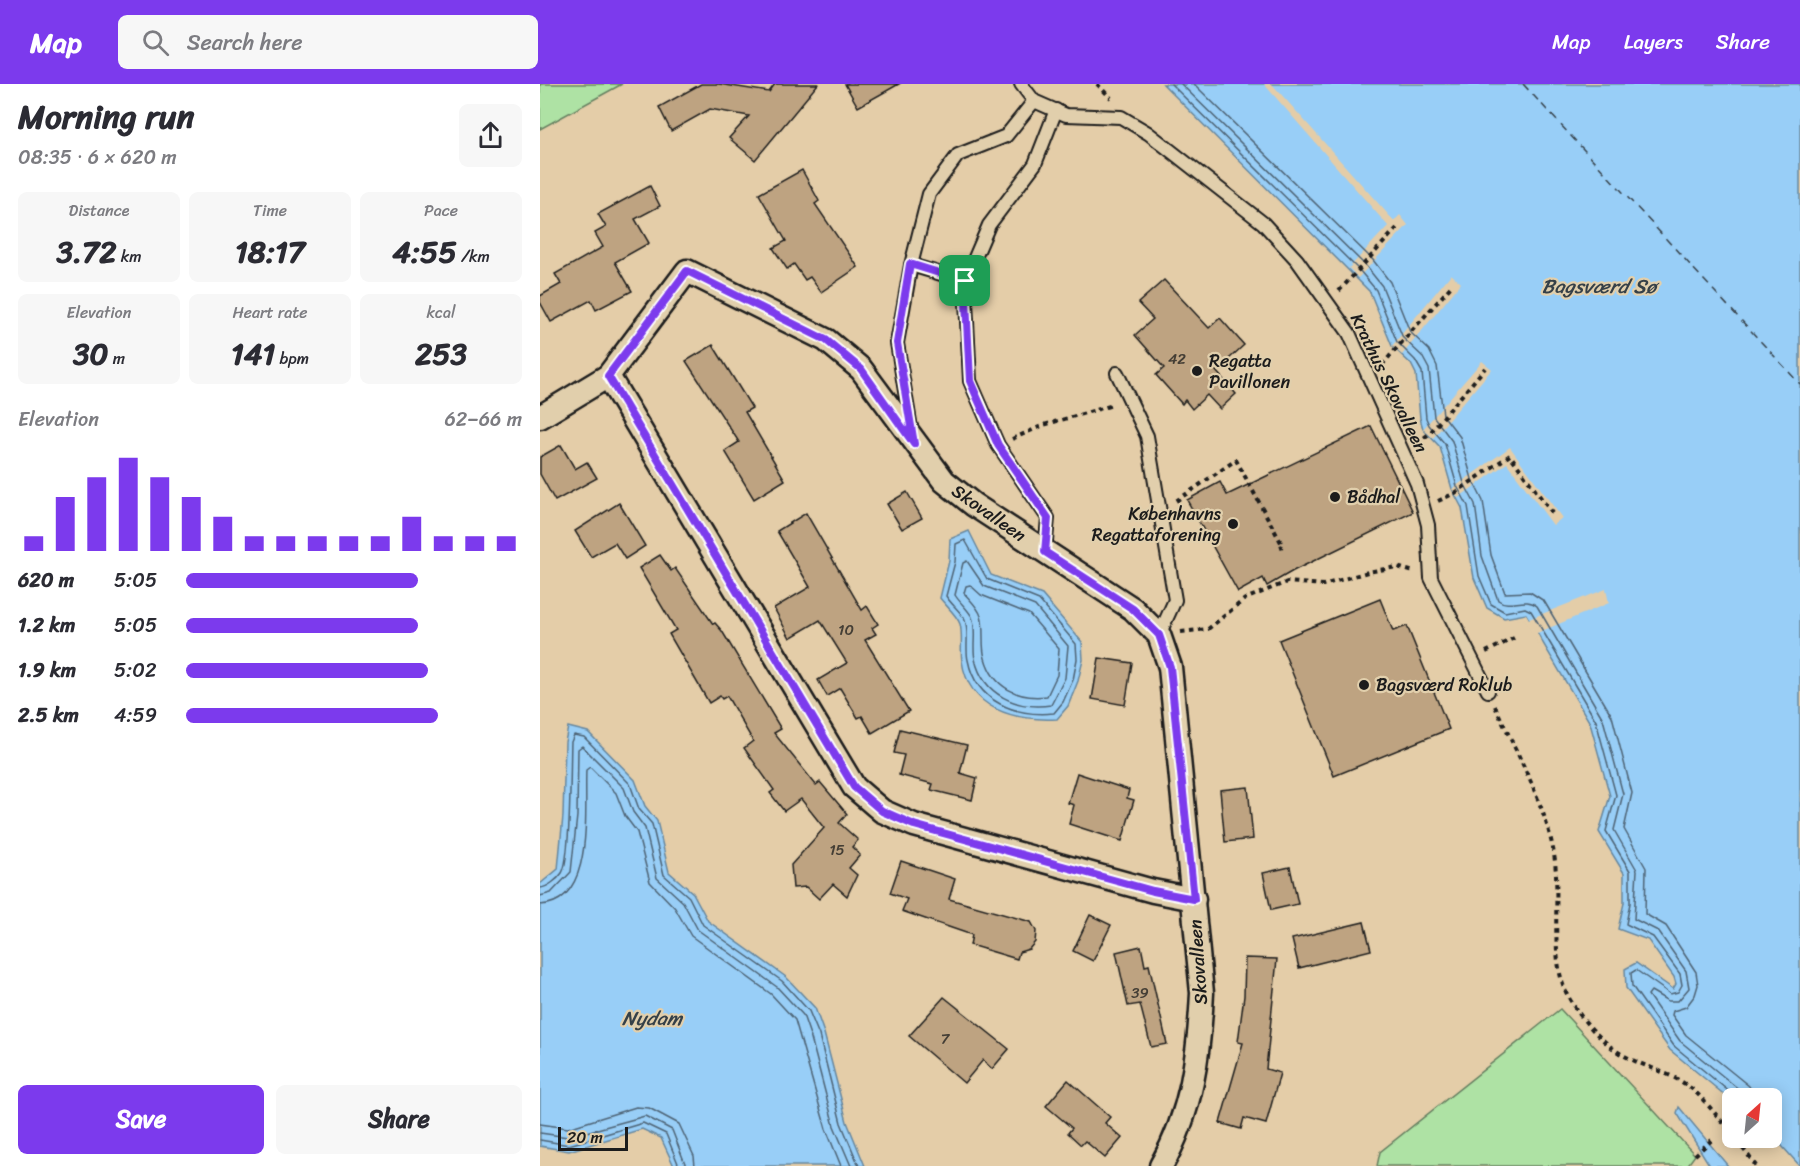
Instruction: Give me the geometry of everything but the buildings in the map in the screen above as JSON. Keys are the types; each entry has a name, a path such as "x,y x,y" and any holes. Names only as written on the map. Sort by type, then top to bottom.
{"street":[{"name":"Skovalleen","path":"608,376 687,271 826,340 861,369 914,444 944,481 974,505 1133,609 1159,635 1170,667 1202,993 1200,1041 1192,1090 1172,1146 1161,1166"},
{"path":"540,417 608,376 854,787 882,811 914,825 1153,891 1194,899"}],"lane":[{"path":"914,444 897,343 910,264 929,194 958,155 1006,136 1034,101 1022,84"},
{"name":"Krathus Skovalleen","path":"1034,101 1066,115 1121,117 1148,133 1263,223 1297,260 1349,333 1403,453 1424,508 1431,578 1488,691"},
{"path":"1045,552 1048,518 998,445 970,381 965,281 989,225 1035,164 1056,111"},
{"path":"910,264 965,281"},
{"path":"1117,373 1147,436 1175,600 1159,635"}],"path":[{"path":"1327,303 1397,228"},
{"path":"1369,378 1397,351 1453,284"},
{"path":"1403,453 1429,434 1485,368"},
{"path":"998,445 1044,425 1099,410"},
{"path":"1424,508 1455,493 1510,455 1554,516"},
{"path":"1160,512 1236,460 1281,537 1283,546 1280,547"},
{"path":"1159,635 1208,629 1245,599 1287,582 1323,585 1368,572 1397,567 1431,578"},
{"path":"1472,659 1514,638"},
{"path":"1488,691 1539,803 1553,849 1557,881 1557,951 1566,993 1588,1025 1619,1052 1662,1071 1692,1089 1756,1166"},
{"path":"1695,1155 1713,1139"}],"green space":[{"path":"540,84 622,84 540,129"},
{"path":"1560,1009 1695,1155 1687,1166 1377,1166 1380,1152"}],"water":[{"name":"Bagsværd Sø","path":"1163,84 1800,84 1800,1166 1782,1146 1782,1088 1722,1088 1722,1093 1670,1050 1626,988 1625,969 1636,963 1673,989 1676,984 1674,977 1648,940 1618,929 1624,903 1624,873 1599,832 1610,796 1590,723 1526,614 1504,618 1487,608 1474,578 1462,508 1452,489 1440,447 1423,429 1416,374 1411,364 1392,346 1370,292"},
{"path":"969,531 991,575 1042,595 1082,642 1083,660 1078,681 1068,706 1057,719 1025,718 996,709 974,691 966,678 961,652 960,624 940,598 949,561 950,539"},
{"name":"Nydam","path":"568,727 588,732 635,780 645,806 657,821 669,872 693,893 708,921 786,977 815,1008 824,1033 847,1122 865,1166 674,1166 661,1138 642,1129 569,1151 540,1146 540,884 558,869 563,816 565,742"},
{"path":"1679,1107 1728,1166 1710,1166 1677,1113"}],"pier":[{"path":"1264,84 1272,84 1394,221 1400,215 1408,225 1358,278 1349,268 1388,226"},
{"path":"1451,274 1461,283 1402,355 1392,346"},
{"path":"1482,361 1492,369 1433,438 1423,429"},
{"path":"1510,447 1562,518 1553,525 1507,463 1458,498 1452,489"},
{"path":"1606,589 1609,603 1537,633 1542,643 1539,645 1525,618 1517,619 1526,614 1529,619"}],"ferry route":[{"path":"1523,84 1800,384"}],"place":[{"name":"Regatta Pavillonen","path":"1197,371"},
{"name":"Bådhal","path":"1335,497"},
{"name":"Københavns Regattaforening","path":"1233,524"},
{"name":"Bagsværd Roklub","path":"1364,685"}],"route":[{"path":"910,264 965,281 970,381 998,445 1048,518 1045,552 1133,609 1159,635 1170,667 1194,899 1153,891 914,825 882,811 854,787 608,376 687,271 826,340 861,369 914,444 903,390 897,343 910,264"}]}
